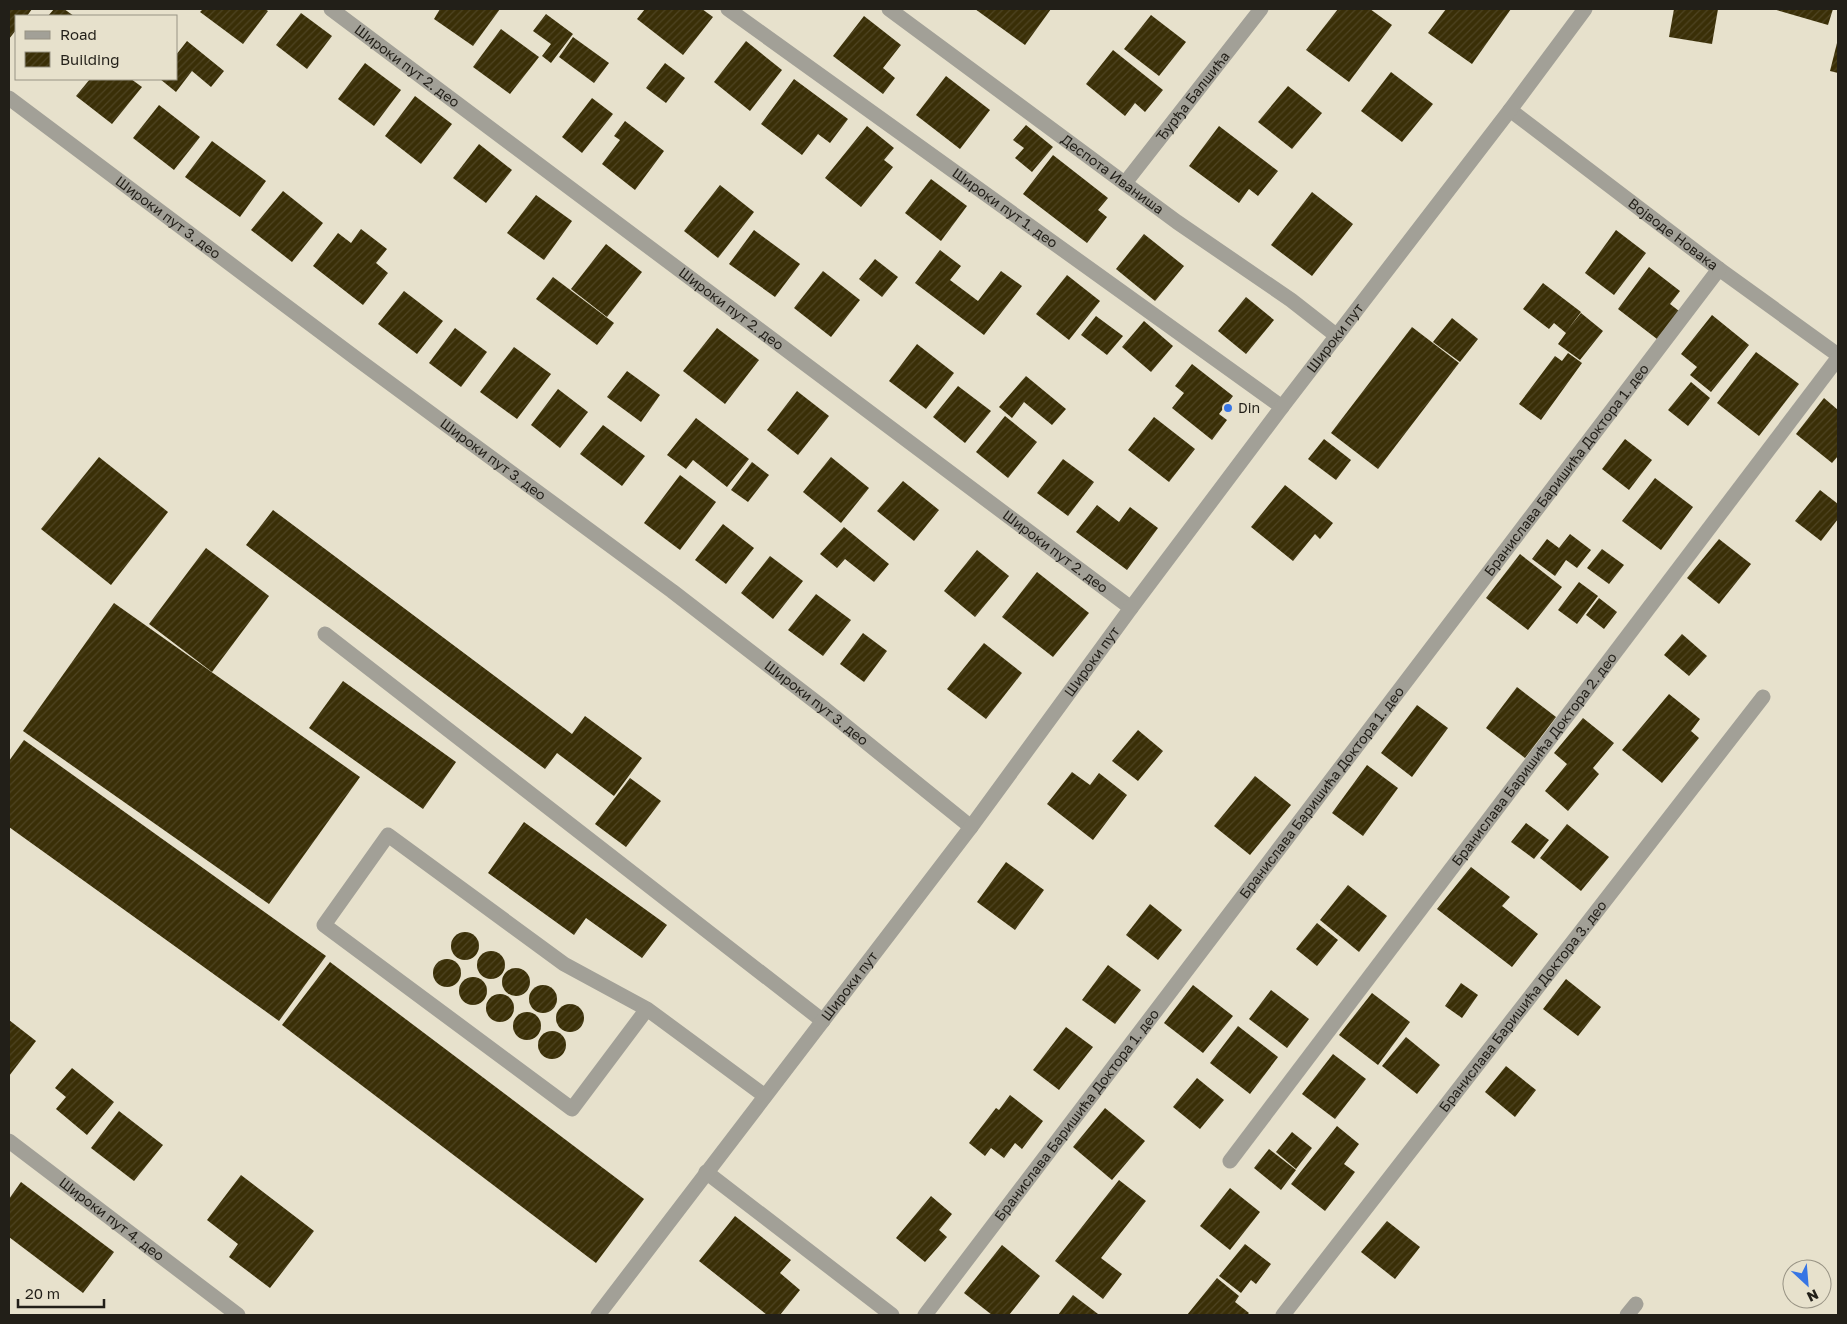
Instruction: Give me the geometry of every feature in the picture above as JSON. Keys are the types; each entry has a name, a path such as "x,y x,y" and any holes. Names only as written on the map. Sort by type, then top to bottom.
{"street":[{"name":"Широки пут 2. део","path":"331,9 1131,608"},
{"name":"Широки пут 1. део","path":"728,9 1282,407"},
{"name":"Деспота Иваниша","path":"889,9 1177,222 1290,300 1337,336"},
{"name":"Ђурђа Балшића","path":"1125,183 1261,9"},
{"name":"Широки пут","path":"598,1315 971,827 1131,608 1585,9"},
{"name":"Широки пут 3. део","path":"9,98 349,353 672,591 825,709 971,827"},
{"name":"Војводе Новака","path":"1510,110 1719,269 1838,356"},
{"name":"Бранислава Баришића Доктора 1. део","path":"925,1315 1719,269"},
{"name":"Бранислава Баришића Доктора 2. део","path":"1230,1161 1838,356"},
{"path":"325,634 823,1021"},
{"name":"Бранислава Баришића Доктора 3. део","path":"1283,1315 1763,696"},
{"path":"647,1008 572,1109 324,925 388,835 564,964 647,1008 765,1096"},
{"name":"Широки пут 4. део","path":"9,1140 238,1315"},
{"path":"706,1172 892,1315"}],"building":[{"path":"9,9 32,9 28,15 15,15 15,31 9,39"},
{"path":"54,9 64,9 73,15 49,15"},
{"path":"203,9 265,9 268,11 243,44 200,12"},
{"path":"440,9 500,9 473,46 434,19"},
{"path":"645,9 702,9 713,17 683,55 637,19"},
{"path":"975,9 1051,9 1025,45"},
{"path":"1338,9 1370,9 1392,25 1349,82 1306,50"},
{"path":"1446,9 1511,9 1472,64 1428,33"},
{"path":"1674,9 1718,9 1712,44 1669,37"},
{"path":"1773,9 1833,9 1828,25"},
{"path":"301,13 332,36 307,69 276,45"},
{"path":"546,14 573,34 551,63 542,56 551,44 533,31"},
{"path":"1151,15 1186,42 1159,76 1124,49"},
{"path":"864,16 901,45 883,68 895,78 883,94 833,56"},
{"path":"501,29 539,57 510,94 473,67"},
{"path":"573,37 609,63 594,83 559,57"},
{"path":"1838,39 1838,73 1830,71"},
{"path":"187,41 224,71 211,87 192,71 176,92 161,80 178,80 178,52"},
{"path":"746,41 782,70 750,111 714,82"},
{"path":"1113,50 1163,90 1145,112 1135,103 1125,116 1086,84"},
{"path":"365,63 401,90 374,126 338,99"},
{"path":"665,63 685,78 666,103 646,88"},
{"path":"1391,72 1433,104 1402,142 1361,111"},
{"path":"946,76 990,110 960,149 916,115"},
{"path":"794,79 848,119 830,143 818,134 802,155 761,124"},
{"path":"89,80 132,80 142,87 112,124 76,96"},
{"path":"1288,86 1322,113 1292,149 1258,122"},
{"path":"415,96 452,124 421,164 385,136"},
{"path":"592,98 613,114 582,153 562,137"},
{"path":"159,105 200,137 174,170 133,138"},
{"path":"625,121 664,151 635,190 602,164 620,140 614,136"},
{"path":"1026,125 1053,147 1032,172 1015,158 1024,148 1013,140"},
{"path":"867,126 894,148 884,160 893,167 861,207 825,178"},
{"path":"1219,126 1278,171 1258,196 1249,189 1239,203 1189,166"},
{"path":"212,141 266,181 240,217 185,177"},
{"path":"479,144 512,170 486,203 453,178"},
{"path":"1053,155 1108,198 1098,210 1107,217 1087,243 1023,194"},
{"path":"931,179 967,206 941,241 905,213"},
{"path":"720,185 754,212 718,258 684,231"},
{"path":"283,191 323,223 292,262 251,230"},
{"path":"1312,192 1353,224 1312,276 1271,245"},
{"path":"536,195 572,221 544,260 507,233"},
{"path":"361,229 387,249 376,263 388,273 363,305 313,266 338,233 351,243"},
{"path":"754,230 800,264 775,297 729,264"},
{"path":"1616,230 1646,253 1614,295 1585,273"},
{"path":"1144,234 1184,266 1155,301 1116,269"},
{"path":"606,244 642,272 607,317 571,289"},
{"path":"940,250 961,266 950,280 978,301 1001,271 1022,286 984,335 915,283"},
{"path":"875,259 898,277 882,297 859,279"},
{"path":"1649,267 1680,291 1670,304 1679,311 1657,339 1618,309"},
{"path":"823,271 860,300 831,337 794,308"},
{"path":"1067,275 1100,301 1069,340 1036,314"},
{"path":"553,277 614,323 597,345 536,299"},
{"path":"1543,283 1581,312 1568,329 1581,313 1603,331 1580,360 1558,344 1566,333 1554,323 1549,329 1523,309"},
{"path":"404,291 443,321 417,354 378,324"},
{"path":"1246,297 1274,320 1246,354 1218,331"},
{"path":"1712,315 1749,345 1711,392 1690,375 1697,367 1681,354"},
{"path":"1096,316 1123,336 1107,355 1081,335"},
{"path":"1452,318 1478,339 1460,362 1433,342"},
{"path":"1144,321 1173,346 1151,372 1122,347"},
{"path":"1412,327 1459,363 1378,469 1331,433"},
{"path":"455,328 487,352 461,387 429,363"},
{"path":"717,328 759,360 725,404 683,371"},
{"path":"917,344 954,373 926,409 889,381"},
{"path":"514,347 551,374 517,419 480,392"},
{"path":"1756,352 1799,384 1759,436 1717,403"},
{"path":"1568,353 1582,363 1541,420 1519,404 1555,356 1562,361"},
{"path":"1192,364 1233,396 1219,414 1227,420 1212,440 1172,408 1184,393 1175,386"},
{"path":"627,371 660,395 641,422 607,397"},
{"path":"1026,376 1066,409 1052,425 1024,402 1012,418 999,407"},
{"path":"1691,382 1710,398 1688,426 1668,410"},
{"path":"958,386 991,411 965,443 933,417"},
{"path":"558,389 588,412 560,448 531,425"},
{"path":"797,391 829,416 798,455 767,430"},
{"path":"1824,398 1838,410 1838,456 1832,463 1796,434"},
{"path":"1005,416 1037,442 1008,478 976,452"},
{"path":"1154,417 1195,449 1169,482 1128,450"},
{"path":"696,418 749,459 727,487 693,460 686,469 667,455"},
{"path":"603,425 645,456 622,486 580,454"},
{"path":"1324,439 1351,460 1336,480 1308,459"},
{"path":"1625,439 1652,460 1629,490 1602,469"},
{"path":"99,457 168,512 111,585 41,529"},
{"path":"831,457 869,488 841,523 803,492"},
{"path":"1063,459 1094,482 1068,516 1037,493"},
{"path":"752,462 769,475 748,502 731,490"},
{"path":"680,475 716,502 680,550 644,523"},
{"path":"1655,478 1693,507 1661,550 1622,521"},
{"path":"903,481 939,510 914,541 877,511"},
{"path":"1285,485 1333,523 1320,539 1315,534 1293,561 1251,527"},
{"path":"1820,490 1838,504 1838,519 1821,541 1795,521"},
{"path":"1097,505 1119,522 1130,507 1158,528 1127,570 1076,532"},
{"path":"273,510 572,734 585,716 642,758 614,796 557,753 545,769 246,545"},
{"path":"723,524 754,548 726,584 695,560"},
{"path":"844,527 889,564 874,582 845,559 837,568 820,554"},
{"path":"1570,534 1591,550 1577,568 1566,560 1555,576 1532,559 1547,539 1559,548"},
{"path":"1719,539 1751,564 1719,604 1687,578"},
{"path":"206,548 269,596 212,672 149,624"},
{"path":"1602,549 1624,565 1609,584 1587,568"},
{"path":"977,550 1009,576 975,617 944,591"},
{"path":"1520,554 1562,587 1528,630 1486,598"},
{"path":"770,556 803,581 773,619 741,593"},
{"path":"1037,572 1089,613 1053,657 1002,617"},
{"path":"1579,582 1598,596 1577,624 1558,610"},
{"path":"816,594 851,620 823,656 788,630"},
{"path":"1599,598 1617,612 1604,629 1586,615"},
{"path":"114,603 360,777 269,904 23,731"},
{"path":"863,633 887,651 864,682 840,664"},
{"path":"1682,634 1707,656 1689,676 1664,655"},
{"path":"984,643 1022,673 986,719 947,689"},
{"path":"343,681 456,762 423,809 309,728"},
{"path":"1517,687 1556,717 1525,758 1486,728"},
{"path":"1669,694 1700,719 1691,731 1699,738 1662,783 1622,750"},
{"path":"1417,705 1448,728 1412,777 1381,753"},
{"path":"1583,718 1614,743 1593,768 1599,774 1568,811 1545,791 1567,764 1554,753"},
{"path":"1138,730 1163,751 1138,781 1112,761"},
{"path":"24,740 326,956 279,1021 9,827 9,761"},
{"path":"1367,765 1398,788 1363,836 1332,813"},
{"path":"1072,772 1090,785 1099,773 1127,795 1093,840 1047,804"},
{"path":"1255,776 1291,805 1250,855 1214,826"},
{"path":"630,778 661,801 626,847 595,824"},
{"path":"524,822 667,925 642,958 586,918 574,935 488,873"},
{"path":"1526,823 1549,840 1534,859 1511,842"},
{"path":"1567,824 1609,857 1581,891 1540,858"},
{"path":"1006,862 1044,890 1015,930 977,902"},
{"path":"1471,867 1510,897 1502,906 1538,934 1512,967 1437,909"},
{"path":"1348,885 1387,916 1359,952 1320,920"},
{"path":"1150,904 1182,930 1158,960 1126,935"},
{"path":"1317,923 1338,940 1317,966 1296,949"},
{"path":"465,932 475,936 479,946 475,956 465,960 455,956 451,946 455,936"},
{"path":"491,951 501,955 505,965 501,975 491,979 481,975 477,965 481,955"},
{"path":"447,959 457,963 461,973 457,983 447,987 437,983 433,973 437,963"},
{"path":"330,962 644,1199 596,1263 282,1025"},
{"path":"1108,965 1141,990 1115,1024 1082,1000"},
{"path":"516,968 526,972 530,982 526,992 516,996 506,992 502,982 506,972"},
{"path":"473,977 483,981 487,991 483,1001 473,1005 463,1001 459,991 463,981"},
{"path":"1566,979 1601,1007 1578,1036 1543,1009"},
{"path":"1461,983 1478,995 1462,1018 1445,1006"},
{"path":"543,985 553,989 557,999 553,1009 543,1013 533,1009 529,999 533,989"},
{"path":"1193,985 1233,1016 1203,1053 1164,1023"},
{"path":"1271,990 1309,1019 1287,1048 1249,1019"},
{"path":"1372,993 1410,1022 1378,1065 1339,1035"},
{"path":"500,994 510,998 514,1008 510,1018 500,1022 490,1018 486,1008 490,998"},
{"path":"570,1004 580,1008 584,1018 580,1028 570,1032 560,1028 556,1018 560,1008"},
{"path":"527,1012 537,1016 541,1026 537,1036 527,1040 517,1036 513,1026 517,1016"},
{"path":"9,1020 36,1041 9,1076"},
{"path":"1238,1026 1278,1057 1250,1094 1210,1063"},
{"path":"1066,1027 1093,1047 1059,1090 1033,1070"},
{"path":"552,1031 562,1035 566,1045 562,1055 552,1059 542,1055 538,1045 542,1035"},
{"path":"1406,1037 1440,1065 1417,1094 1382,1066"},
{"path":"1333,1054 1366,1079 1335,1119 1302,1094"},
{"path":"1506,1066 1536,1090 1515,1117 1485,1092"},
{"path":"72,1068 114,1102 87,1135 56,1109 66,1097 55,1088"},
{"path":"1197,1078 1224,1100 1200,1129 1173,1107"},
{"path":"1010,1095 1043,1121 1022,1149 1015,1143 1004,1158 991,1148 985,1156 969,1143 996,1108 999,1110"},
{"path":"1105,1108 1145,1141 1112,1180 1073,1147"},
{"path":"119,1111 163,1145 134,1181 91,1148"},
{"path":"1337,1126 1359,1144 1344,1164 1355,1172 1325,1211 1291,1184"},
{"path":"1292,1132 1312,1148 1296,1169 1276,1152"},
{"path":"1269,1149 1296,1170 1281,1190 1254,1168"},
{"path":"241,1175 314,1231 270,1288 229,1257 238,1244 207,1220"},
{"path":"1119,1180 1146,1201 1101,1258 1122,1274 1103,1299 1055,1261"},
{"path":"21,1182 114,1252 83,1293 9,1237 9,1199"},
{"path":"1230,1188 1260,1212 1230,1250 1200,1226"},
{"path":"931,1196 952,1214 939,1230 947,1237 925,1262 896,1238"},
{"path":"735,1216 791,1260 780,1273 800,1290 780,1315 767,1315 699,1261"},
{"path":"1387,1221 1420,1247 1395,1279 1361,1252"},
{"path":"1245,1244 1271,1264 1256,1284 1251,1280 1241,1293 1219,1276"},
{"path":"1002,1245 1040,1276 1009,1315 992,1315 964,1293"},
{"path":"1217,1278 1239,1296 1235,1302 1249,1313 1247,1315 1187,1315"},
{"path":"1073,1295 1098,1314 1058,1315"}],"place":[{"name":"Din","path":"1228,408"}]}
